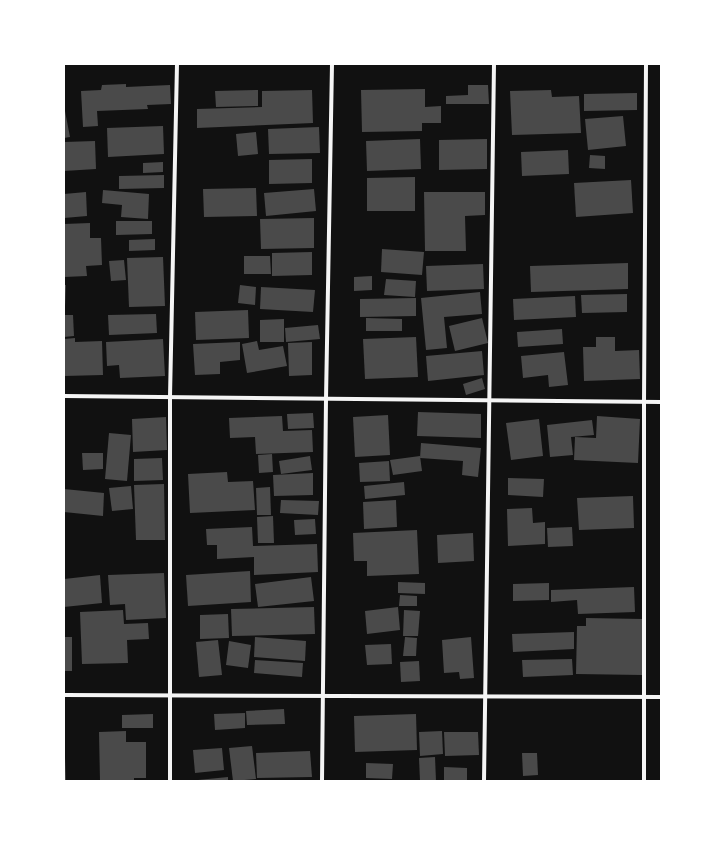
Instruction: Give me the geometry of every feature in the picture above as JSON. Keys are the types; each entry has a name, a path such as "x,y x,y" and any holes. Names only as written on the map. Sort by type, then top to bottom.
{"street":[{"path":"170,781 170,397 177,64"},
{"path":"322,781 326,398 332,64"},
{"path":"484,781 494,64"},
{"path":"644,781 646,64"},
{"path":"64,396 661,402"},
{"path":"64,695 661,697"}],"building":[{"path":"126,84 126,87 170,85 171,104 147,105 148,109 97,111 98,126 83,127 81,91 101,90 102,85"},
{"path":"468,85 488,85 489,104 446,104 446,96 468,95"},
{"path":"425,89 425,107 441,106 441,123 422,123 422,131 362,132 361,90"},
{"path":"258,90 258,106 216,107 215,91"},
{"path":"312,90 313,123 197,128 197,109 262,107 262,91"},
{"path":"551,90 552,97 579,96 581,133 512,135 510,91"},
{"path":"637,93 637,110 584,111 584,94"},
{"path":"64,111 70,137 64,138"},
{"path":"623,116 626,146 588,150 585,119"},
{"path":"163,126 164,154 108,157 107,128"},
{"path":"319,127 320,153 269,154 268,129"},
{"path":"256,132 258,154 238,156 236,134"},
{"path":"420,139 421,169 367,171 366,141"},
{"path":"487,139 487,169 439,170 439,140"},
{"path":"95,141 96,169 64,171 64,142"},
{"path":"568,150 569,174 522,176 521,152"},
{"path":"590,155 605,156 605,169 589,168"},
{"path":"312,159 312,183 269,184 269,160"},
{"path":"163,162 163,172 143,173 143,163"},
{"path":"164,175 164,188 119,189 119,176"},
{"path":"415,177 415,211 367,211 367,178"},
{"path":"631,180 633,213 576,217 574,183"},
{"path":"256,188 257,216 204,217 203,189"},
{"path":"314,189 316,211 266,216 264,193"},
{"path":"103,190 149,194 148,219 121,217 122,205 102,203"},
{"path":"86,192 87,216 64,218 64,194"},
{"path":"424,192 485,192 485,215 465,216 466,251 425,251"},
{"path":"314,218 314,248 261,249 260,219"},
{"path":"116,221 152,221 152,234 116,235"},
{"path":"90,223 90,238 101,238 102,265 86,266 87,276 64,277 64,224"},
{"path":"155,239 155,250 129,251 129,240"},
{"path":"382,249 424,252 422,275 381,272"},
{"path":"312,252 312,275 272,276 272,253"},
{"path":"244,256 270,256 271,274 244,274"},
{"path":"163,257 165,306 129,307 127,258"},
{"path":"124,260 126,280 111,281 109,261"},
{"path":"628,263 628,289 531,292 530,266"},
{"path":"483,264 484,289 427,291 426,266"},
{"path":"372,276 372,290 354,291 354,277"},
{"path":"386,279 416,281 415,297 384,295"},
{"path":"64,285 66,285 65,307 64,307"},
{"path":"240,285 256,287 255,305 238,303"},
{"path":"261,287 315,290 313,312 260,309"},
{"path":"480,292 482,314 444,317 447,348 426,350 421,298"},
{"path":"627,294 627,312 582,313 581,295"},
{"path":"575,296 576,317 514,320 513,299"},
{"path":"416,298 416,316 360,317 360,299"},
{"path":"248,310 249,338 196,340 195,312"},
{"path":"156,314 157,333 109,335 108,315"},
{"path":"64,315 73,315 74,336 64,337"},
{"path":"366,318 402,319 402,331 366,331"},
{"path":"482,318 488,343 455,351 449,326"},
{"path":"284,319 284,342 260,342 260,320"},
{"path":"318,325 320,339 286,342 285,328"},
{"path":"562,329 563,344 518,347 517,332"},
{"path":"416,337 418,377 365,379 363,339"},
{"path":"596,337 615,337 615,351 639,350 640,379 584,381 583,347 596,347"},
{"path":"75,338 75,342 102,341 103,375 64,376 64,339"},
{"path":"163,339 165,376 120,378 119,365 107,366 106,342"},
{"path":"257,341 259,350 283,346 287,366 247,373 242,344"},
{"path":"240,342 240,360 220,362 220,374 195,375 193,344"},
{"path":"312,342 312,375 289,376 288,343"},
{"path":"482,351 484,375 428,381 426,356"},
{"path":"564,352 568,385 549,387 548,375 523,378 521,356"},
{"path":"482,378 485,389 466,395 463,384"},
{"path":"418,412 481,414 481,438 417,436"},
{"path":"313,413 314,428 288,429 287,414"},
{"path":"388,415 390,455 355,457 353,417"},
{"path":"282,416 283,431 312,430 313,452 256,454 255,437 230,438 229,418"},
{"path":"597,416 640,419 638,463 574,460 575,437 596,438"},
{"path":"166,417 167,450 133,452 132,419"},
{"path":"539,419 543,456 511,460 506,423"},
{"path":"592,420 594,435 571,437 573,455 550,457 547,425"},
{"path":"109,433 131,435 127,481 105,479"},
{"path":"421,443 481,448 478,477 462,475 463,461 420,458"},
{"path":"82,453 103,453 103,469 83,470"},
{"path":"272,454 273,472 259,473 258,455"},
{"path":"310,456 312,470 281,474 279,461"},
{"path":"420,456 422,471 393,475 390,460"},
{"path":"162,458 163,480 134,481 134,459"},
{"path":"389,461 390,481 360,482 359,463"},
{"path":"227,472 228,482 253,481 255,510 190,513 188,474"},
{"path":"313,473 313,495 274,496 273,475"},
{"path":"508,478 544,479 543,497 508,495"},
{"path":"404,482 405,495 365,499 364,486"},
{"path":"164,484 165,540 136,540 134,485"},
{"path":"131,486 133,509 112,511 109,488"},
{"path":"270,487 271,515 257,515 256,488"},
{"path":"64,489 104,493 103,516 64,512"},
{"path":"633,496 634,528 579,530 577,498"},
{"path":"281,500 319,501 318,515 280,513"},
{"path":"396,500 397,527 364,529 363,502"},
{"path":"532,508 533,523 545,522 545,544 508,546 507,509"},
{"path":"273,516 274,543 258,543 257,517"},
{"path":"315,519 316,534 295,535 294,520"},
{"path":"252,527 253,546 317,544 318,572 254,575 254,557 217,559 217,545 207,545 206,529"},
{"path":"572,527 573,546 548,547 547,528"},
{"path":"417,530 419,574 367,576 367,561 354,561 353,533"},
{"path":"473,533 474,561 438,563 437,535"},
{"path":"250,571 251,602 188,606 186,575"},
{"path":"164,573 166,618 126,620 125,604 110,605 108,575"},
{"path":"100,575 102,603 64,607 64,579"},
{"path":"311,577 314,601 258,607 255,584"},
{"path":"398,582 425,583 425,594 398,593"},
{"path":"549,583 549,600 513,601 513,584"},
{"path":"634,587 635,612 578,614 577,600 551,602 551,590"},
{"path":"400,595 417,596 417,606 399,606"},
{"path":"314,607 315,634 232,636 231,609"},
{"path":"398,607 400,630 367,634 365,611"},
{"path":"123,610 124,624 148,623 149,639 127,640 128,663 82,664 80,612"},
{"path":"404,610 420,611 418,636 403,636"},
{"path":"228,614 229,638 200,639 200,615"},
{"path":"586,618 643,619 642,675 576,674 577,626 586,626"},
{"path":"574,632 574,649 513,652 512,634"},
{"path":"64,637 72,637 72,671 64,671"},
{"path":"255,637 306,641 305,661 254,657"},
{"path":"405,637 417,638 416,656 403,656"},
{"path":"471,637 474,678 460,679 459,672 444,673 442,640"},
{"path":"218,640 222,675 199,677 196,642"},
{"path":"229,641 251,645 248,668 226,665"},
{"path":"391,644 392,664 367,665 365,645"},
{"path":"572,659 573,675 523,677 522,660"},
{"path":"255,660 303,663 302,677 254,673"},
{"path":"419,661 420,681 401,682 400,662"},
{"path":"284,709 285,724 247,725 246,711"},
{"path":"245,713 245,728 215,730 214,714"},
{"path":"153,714 153,728 122,728 122,715"},
{"path":"416,714 417,750 355,752 354,716"},
{"path":"126,731 126,742 146,742 146,778 134,778 134,781 100,781 99,732"},
{"path":"442,731 443,754 420,756 419,732"},
{"path":"444,732 478,732 479,755 445,756"},
{"path":"252,746 256,779 233,781 229,748"},
{"path":"222,748 224,770 195,773 193,750"},
{"path":"310,751 312,777 257,778 256,753"},
{"path":"522,753 537,753 538,775 523,776"},
{"path":"65,757 66,781 64,781"},
{"path":"435,757 436,781 420,781 419,758"},
{"path":"366,763 393,764 392,779 366,778"},
{"path":"444,767 467,768 467,781 444,781"},
{"path":"228,777 228,781 198,781 198,780"}]}
